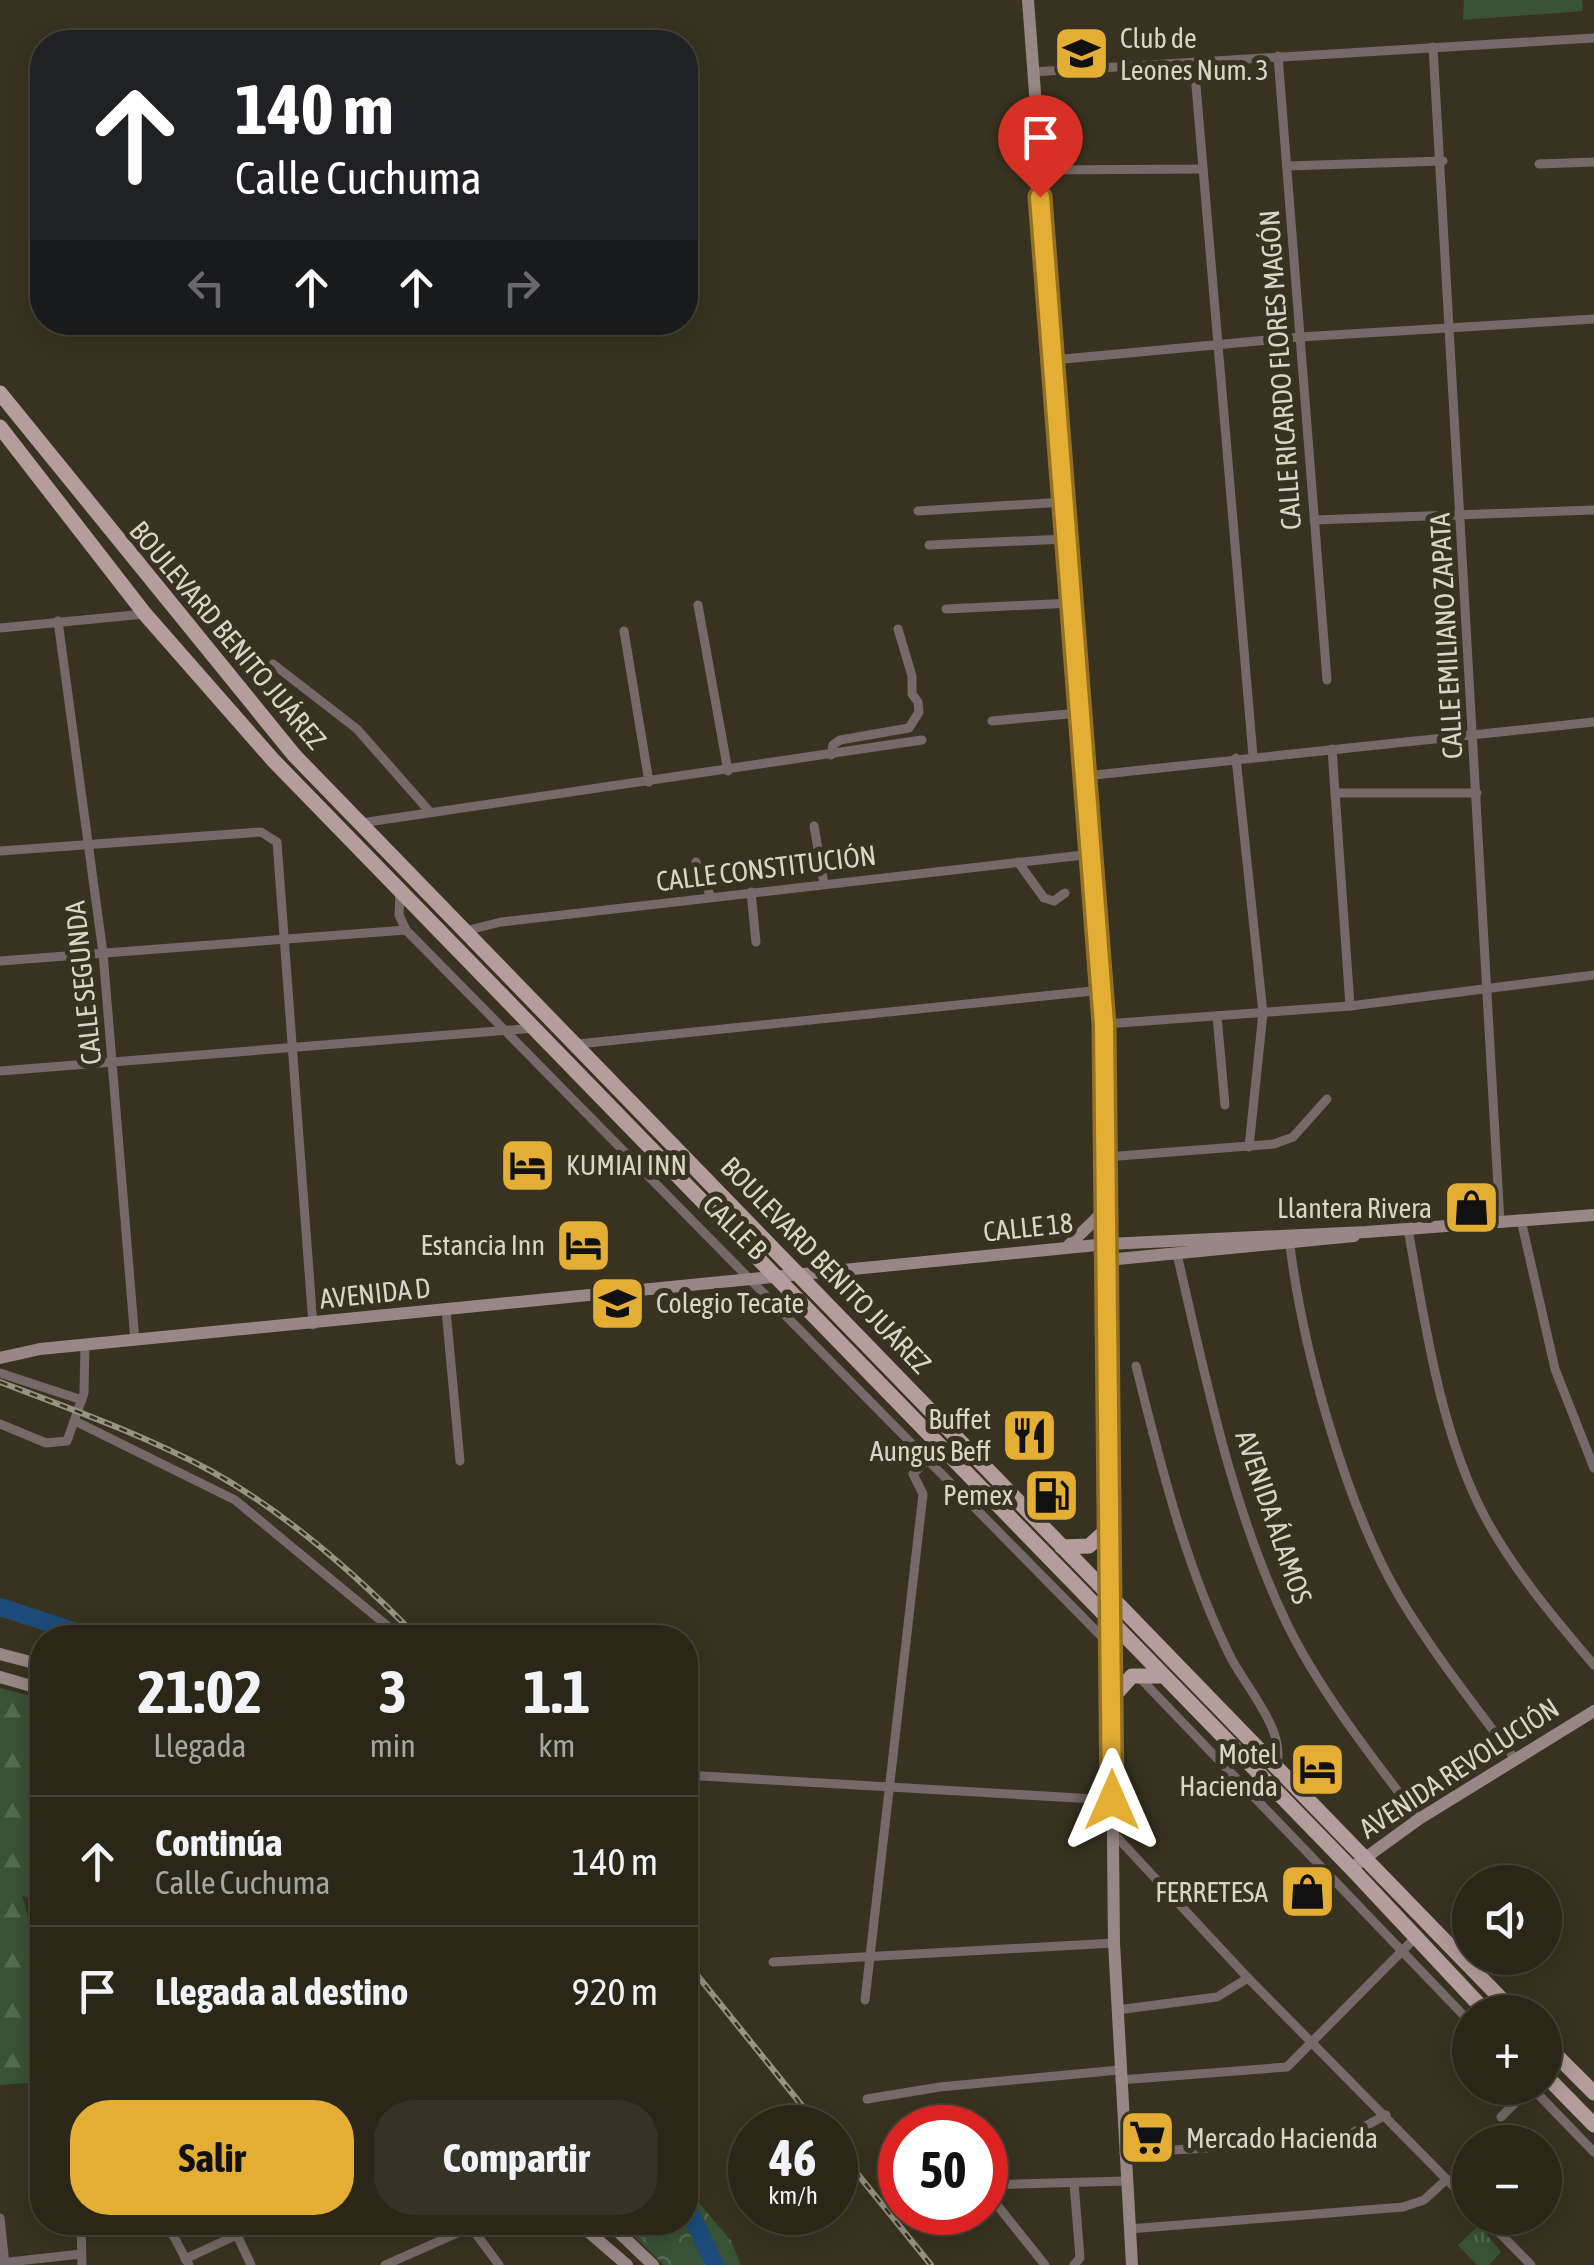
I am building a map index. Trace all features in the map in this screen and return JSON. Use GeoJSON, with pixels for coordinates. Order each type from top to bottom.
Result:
{"type":"FeatureCollection","features":[{"type":"Feature","properties":{"kind":"main road","name":"BOULEVARD BENITO JUÁREZ"},"geometry":{"type":"LineString","coordinates":[[0,393],[255,713],[1275,1768],[1416,1938],[1470,1995]]}},
{"type":"Feature","properties":{"kind":"main road","name":"BOULEVARD BENITO JUÁREZ"},"geometry":{"type":"LineString","coordinates":[[0,428],[145,614],[246,730],[1160,1676],[1496,1995]]}},
{"type":"Feature","properties":{"kind":"main road"},"geometry":{"type":"LineString","coordinates":[[246,730],[254,729],[294,768],[319,780]]}},
{"type":"Feature","properties":{"kind":"main road"},"geometry":{"type":"LineString","coordinates":[[1062,1547],[1090,1546],[1108,1529]]}},
{"type":"Feature","properties":{"kind":"main road"},"geometry":{"type":"LineString","coordinates":[[1111,1625],[1124,1625],[1154,1654],[1173,1662]]}},
{"type":"Feature","properties":{"kind":"main road"},"geometry":{"type":"LineString","coordinates":[[1112,1698],[1120,1684],[1137,1675],[1160,1676]]}},
{"type":"Feature","properties":{"kind":"main road"},"geometry":{"type":"LineString","coordinates":[[1562,2061],[1594,2094]]}},
{"type":"Feature","properties":{"kind":"main road"},"geometry":{"type":"LineString","coordinates":[[1562,2092],[1594,2124]]}},
{"type":"Feature","properties":{"kind":"street"},"geometry":{"type":"LineString","coordinates":[[1028,0],[1104,1024],[1107,1593],[1111,1625],[1114,1943],[1132,2265]]}},
{"type":"Feature","properties":{"kind":"street"},"geometry":{"type":"LineString","coordinates":[[1033,72],[1594,38]]}},
{"type":"Feature","properties":{"kind":"street","name":"CALLE EMILIANO ZAPATA"},"geometry":{"type":"LineString","coordinates":[[1433,47],[1500,1222]]}},
{"type":"Feature","properties":{"kind":"street","name":"CALLE RICARDO FLORES MAGÓN"},"geometry":{"type":"LineString","coordinates":[[1278,56],[1326,680]]}},
{"type":"Feature","properties":{"kind":"street"},"geometry":{"type":"LineString","coordinates":[[1194,62],[1252,756]]}},
{"type":"Feature","properties":{"kind":"street"},"geometry":{"type":"LineString","coordinates":[[1287,166],[1442,162]]}},
{"type":"Feature","properties":{"kind":"street"},"geometry":{"type":"LineString","coordinates":[[1539,164],[1594,162]]}},
{"type":"Feature","properties":{"kind":"street"},"geometry":{"type":"LineString","coordinates":[[1038,170],[1203,169]]}},
{"type":"Feature","properties":{"kind":"street"},"geometry":{"type":"LineString","coordinates":[[1052,360],[1300,337],[1594,319]]}},
{"type":"Feature","properties":{"kind":"street"},"geometry":{"type":"LineString","coordinates":[[918,511],[1063,502]]}},
{"type":"Feature","properties":{"kind":"street"},"geometry":{"type":"LineString","coordinates":[[1314,520],[1594,510]]}},
{"type":"Feature","properties":{"kind":"street"},"geometry":{"type":"LineString","coordinates":[[929,545],[1066,539]]}},
{"type":"Feature","properties":{"kind":"street"},"geometry":{"type":"LineString","coordinates":[[946,609],[1071,603]]}},
{"type":"Feature","properties":{"kind":"street"},"geometry":{"type":"LineString","coordinates":[[698,605],[728,771]]}},
{"type":"Feature","properties":{"kind":"street"},"geometry":{"type":"LineString","coordinates":[[0,628],[145,614]]}},
{"type":"Feature","properties":{"kind":"street","name":"CALLE SEGUNDA"},"geometry":{"type":"LineString","coordinates":[[58,622],[90,844],[114,1062],[135,1341]]}},
{"type":"Feature","properties":{"kind":"street"},"geometry":{"type":"LineString","coordinates":[[831,754],[833,744],[840,740],[909,728],[915,723],[918,702],[912,694],[912,676],[898,628]]}},
{"type":"Feature","properties":{"kind":"street"},"geometry":{"type":"LineString","coordinates":[[624,632],[648,782]]}},
{"type":"Feature","properties":{"kind":"street"},"geometry":{"type":"LineString","coordinates":[[273,664],[357,728],[430,812]]}},
{"type":"Feature","properties":{"kind":"street"},"geometry":{"type":"LineString","coordinates":[[992,721],[1080,713]]}},
{"type":"Feature","properties":{"kind":"street"},"geometry":{"type":"LineString","coordinates":[[1085,776],[1594,722]]}},
{"type":"Feature","properties":{"kind":"street"},"geometry":{"type":"LineString","coordinates":[[362,822],[922,740]]}},
{"type":"Feature","properties":{"kind":"street"},"geometry":{"type":"LineString","coordinates":[[1332,749],[1350,1006]]}},
{"type":"Feature","properties":{"kind":"street"},"geometry":{"type":"LineString","coordinates":[[1236,758],[1264,1013],[1249,1146]]}},
{"type":"Feature","properties":{"kind":"street"},"geometry":{"type":"LineString","coordinates":[[1335,793],[1478,792]]}},
{"type":"Feature","properties":{"kind":"street"},"geometry":{"type":"LineString","coordinates":[[814,826],[824,884]]}},
{"type":"Feature","properties":{"kind":"street"},"geometry":{"type":"LineString","coordinates":[[0,851],[261,832],[276,842],[313,1325]]}},
{"type":"Feature","properties":{"kind":"street","name":"CALLE CONSTITUCIÓN"},"geometry":{"type":"LineString","coordinates":[[448,938],[467,930],[710,897],[1092,854]]}},
{"type":"Feature","properties":{"kind":"street"},"geometry":{"type":"LineString","coordinates":[[696,862],[710,897]]}},
{"type":"Feature","properties":{"kind":"street"},"geometry":{"type":"LineString","coordinates":[[1018,862],[1044,898],[1054,901],[1065,892]]}},
{"type":"Feature","properties":{"kind":"street"},"geometry":{"type":"LineString","coordinates":[[0,961],[406,930],[399,915],[400,889]]}},
{"type":"Feature","properties":{"kind":"street"},"geometry":{"type":"LineString","coordinates":[[751,892],[756,942]]}},
{"type":"Feature","properties":{"kind":"street","name":"CALLE B"},"geometry":{"type":"LineString","coordinates":[[406,930],[755,1280],[1111,1646]]}},
{"type":"Feature","properties":{"kind":"street"},"geometry":{"type":"LineString","coordinates":[[1104,1024],[1350,1006],[1594,975]]}},
{"type":"Feature","properties":{"kind":"street"},"geometry":{"type":"LineString","coordinates":[[578,1044],[1102,990]]}},
{"type":"Feature","properties":{"kind":"street"},"geometry":{"type":"LineString","coordinates":[[1216,1016],[1225,1105]]}},
{"type":"Feature","properties":{"kind":"street"},"geometry":{"type":"LineString","coordinates":[[0,1071],[561,1026]]}},
{"type":"Feature","properties":{"kind":"street"},"geometry":{"type":"LineString","coordinates":[[1106,1157],[1249,1146],[1293,1137],[1327,1099]]}},
{"type":"Feature","properties":{"kind":"street"},"geometry":{"type":"LineString","coordinates":[[1066,1248],[1106,1210]]}},
{"type":"Feature","properties":{"kind":"street","name":"CALLE 18"},"geometry":{"type":"LineString","coordinates":[[1108,1260],[1289,1239],[1594,1215]]}},
{"type":"Feature","properties":{"kind":"street"},"geometry":{"type":"LineString","coordinates":[[1521,1220],[1555,1369],[1594,1468]]}},
{"type":"Feature","properties":{"kind":"street"},"geometry":{"type":"LineString","coordinates":[[1408,1229],[1440,1378],[1473,1492],[1518,1567],[1594,1666]]}},
{"type":"Feature","properties":{"kind":"street"},"geometry":{"type":"LineString","coordinates":[[1289,1239],[1318,1371],[1356,1510],[1422,1631],[1515,1759]]}},
{"type":"Feature","properties":{"kind":"street","name":"CALLE 18"},"geometry":{"type":"LineString","coordinates":[[755,1280],[1107,1244],[1289,1239]]}},
{"type":"Feature","properties":{"kind":"street","name":"AVENIDA ÁLAMOS"},"geometry":{"type":"LineString","coordinates":[[1177,1254],[1221,1437],[1263,1568],[1289,1627],[1322,1682],[1419,1819]]}},
{"type":"Feature","properties":{"kind":"street","name":"AVENIDA D"},"geometry":{"type":"LineString","coordinates":[[0,1358],[85,1345],[755,1280]]}},
{"type":"Feature","properties":{"kind":"street"},"geometry":{"type":"LineString","coordinates":[[446,1310],[460,1461]]}},
{"type":"Feature","properties":{"kind":"street"},"geometry":{"type":"LineString","coordinates":[[0,1424],[46,1443],[62,1444],[82,1400],[88,1370],[85,1345]]}},
{"type":"Feature","properties":{"kind":"street"},"geometry":{"type":"LineString","coordinates":[[1136,1366],[1174,1518],[1230,1655],[1276,1739],[1280,1758],[1275,1768]]}},
{"type":"Feature","properties":{"kind":"street"},"geometry":{"type":"LineString","coordinates":[[0,1373],[82,1400]]}},
{"type":"Feature","properties":{"kind":"street"},"geometry":{"type":"LineString","coordinates":[[75,1421],[235,1500],[339,1581],[388,1625]]}},
{"type":"Feature","properties":{"kind":"street"},"geometry":{"type":"LineString","coordinates":[[865,2000],[923,1494],[913,1474],[940,1448]]}},
{"type":"Feature","properties":{"kind":"street"},"geometry":{"type":"LineString","coordinates":[[0,1654],[30,1663]]}},
{"type":"Feature","properties":{"kind":"street"},"geometry":{"type":"LineString","coordinates":[[1137,1675],[1452,2003]]}},
{"type":"Feature","properties":{"kind":"street"},"geometry":{"type":"LineString","coordinates":[[0,1677],[30,1686]]}},
{"type":"Feature","properties":{"kind":"street","name":"AVENIDA REVOLUCIÓN"},"geometry":{"type":"LineString","coordinates":[[1357,1864],[1419,1819],[1594,1711]]}},
{"type":"Feature","properties":{"kind":"street"},"geometry":{"type":"LineString","coordinates":[[698,1776],[1112,1800]]}},
{"type":"Feature","properties":{"kind":"street"},"geometry":{"type":"LineString","coordinates":[[1113,1833],[1313,2046],[1452,2184]]}},
{"type":"Feature","properties":{"kind":"street"},"geometry":{"type":"LineString","coordinates":[[1338,1884],[1357,1864]]}},
{"type":"Feature","properties":{"kind":"street"},"geometry":{"type":"LineString","coordinates":[[868,2099],[955,2085],[1277,2069],[1295,2063],[1416,1938]]}},
{"type":"Feature","properties":{"kind":"street"},"geometry":{"type":"LineString","coordinates":[[773,1962],[1114,1943]]}},
{"type":"Feature","properties":{"kind":"street"},"geometry":{"type":"LineString","coordinates":[[1117,2010],[1217,1997],[1248,1978]]}},
{"type":"Feature","properties":{"kind":"street"},"geometry":{"type":"LineString","coordinates":[[1501,2117],[1513,2105]]}},
{"type":"Feature","properties":{"kind":"street"},"geometry":{"type":"LineString","coordinates":[[1548,2105],[1594,2152]]}},
{"type":"Feature","properties":{"kind":"street"},"geometry":{"type":"LineString","coordinates":[[1124,2153],[1339,2140],[1386,2115]]}},
{"type":"Feature","properties":{"kind":"street"},"geometry":{"type":"LineString","coordinates":[[1129,2229],[1402,2207],[1424,2200],[1447,2179]]}},
{"type":"Feature","properties":{"kind":"street"},"geometry":{"type":"LineString","coordinates":[[1074,2182],[1080,2258],[1074,2265]]}},
{"type":"Feature","properties":{"kind":"street"},"geometry":{"type":"LineString","coordinates":[[1008,2186],[1126,2182]]}},
{"type":"Feature","properties":{"kind":"street"},"geometry":{"type":"LineString","coordinates":[[0,2218],[3,2264],[82,2260],[81,2235]]}},
{"type":"Feature","properties":{"kind":"street"},"geometry":{"type":"LineString","coordinates":[[1008,2218],[1045,2265]]}},
{"type":"Feature","properties":{"kind":"street"},"geometry":{"type":"LineString","coordinates":[[172,2235],[186,2262],[237,2236],[251,2265]]}},
{"type":"Feature","properties":{"kind":"street"},"geometry":{"type":"LineString","coordinates":[[385,2265],[446,2235]]}},
{"type":"Feature","properties":{"kind":"street"},"geometry":{"type":"LineString","coordinates":[[477,2235],[499,2265]]}},
{"type":"Feature","properties":{"kind":"street"},"geometry":{"type":"LineString","coordinates":[[592,2235],[627,2265]]}},
{"type":"Feature","properties":{"kind":"street"},"geometry":{"type":"LineString","coordinates":[[622,2235],[653,2265]]}},
{"type":"Feature","properties":{"kind":"street"},"geometry":{"type":"LineString","coordinates":[[1501,2235],[1531,2265]]}},
{"type":"Feature","properties":{"kind":"street"},"geometry":{"type":"LineString","coordinates":[[1511,2265],[1521,2255]]}},
{"type":"Feature","properties":{"kind":"green space"},"geometry":{"type":"Polygon","coordinates":[[[1464,0],[1582,0],[1583,11],[1463,20],[1464,0]]]}},
{"type":"Feature","properties":{"kind":"green space"},"geometry":{"type":"Polygon","coordinates":[[[0,1688],[30,1696],[30,1899],[22,1895],[30,1924],[30,2083],[0,2085],[0,1688]]]}},
{"type":"Feature","properties":{"kind":"green space"},"geometry":{"type":"Polygon","coordinates":[[[698,2202],[731,2241],[741,2265],[664,2265],[633,2235],[698,2235],[698,2202]]]}},
{"type":"Feature","properties":{"kind":"green space"},"geometry":{"type":"Polygon","coordinates":[[[1468,2235],[1487,2235],[1501,2252],[1489,2265],[1477,2265],[1458,2245],[1468,2235]]]}},
{"type":"Feature","properties":{"kind":"waterway"},"geometry":{"type":"LineString","coordinates":[[0,1607],[55,1625]]}},
{"type":"Feature","properties":{"kind":"waterway"},"geometry":{"type":"LineString","coordinates":[[698,2230],[715,2265]]}},
{"type":"Feature","properties":{"kind":"railway"},"geometry":{"type":"LineString","coordinates":[[0,1382],[160,1446],[240,1488],[321,1547],[405,1625]]}},
{"type":"Feature","properties":{"kind":"railway"},"geometry":{"type":"LineString","coordinates":[[698,1976],[802,2105]]}},
{"type":"Feature","properties":{"kind":"railway"},"geometry":{"type":"LineString","coordinates":[[858,2175],[931,2265]]}},
{"type":"Feature","properties":{"kind":"place","name":"Club de Leones Num. 3"},"geometry":{"type":"Point","coordinates":[1081,54]}},
{"type":"Feature","properties":{"kind":"place","name":"KUMIAI INN"},"geometry":{"type":"Point","coordinates":[527,1165]}},
{"type":"Feature","properties":{"kind":"place","name":"Llantera Rivera"},"geometry":{"type":"Point","coordinates":[1471,1208]}},
{"type":"Feature","properties":{"kind":"place","name":"Estancia Inn"},"geometry":{"type":"Point","coordinates":[584,1245]}},
{"type":"Feature","properties":{"kind":"place","name":"Colegio Tecate"},"geometry":{"type":"Point","coordinates":[617,1303]}},
{"type":"Feature","properties":{"kind":"place","name":"Buffet Aungus Beff"},"geometry":{"type":"Point","coordinates":[1030,1435]}},
{"type":"Feature","properties":{"kind":"place","name":"Pemex"},"geometry":{"type":"Point","coordinates":[1052,1495]}},
{"type":"Feature","properties":{"kind":"place","name":"Motel Hacienda"},"geometry":{"type":"Point","coordinates":[1317,1770]}},
{"type":"Feature","properties":{"kind":"place","name":"FERRETESA"},"geometry":{"type":"Point","coordinates":[1307,1892]}},
{"type":"Feature","properties":{"kind":"place","name":"Mercado Hacienda"},"geometry":{"type":"Point","coordinates":[1147,2138]}},
{"type":"Feature","properties":{"kind":"route"},"geometry":{"type":"LineString","coordinates":[[1040,197],[1104,1024],[1112,1800]]}}]}
